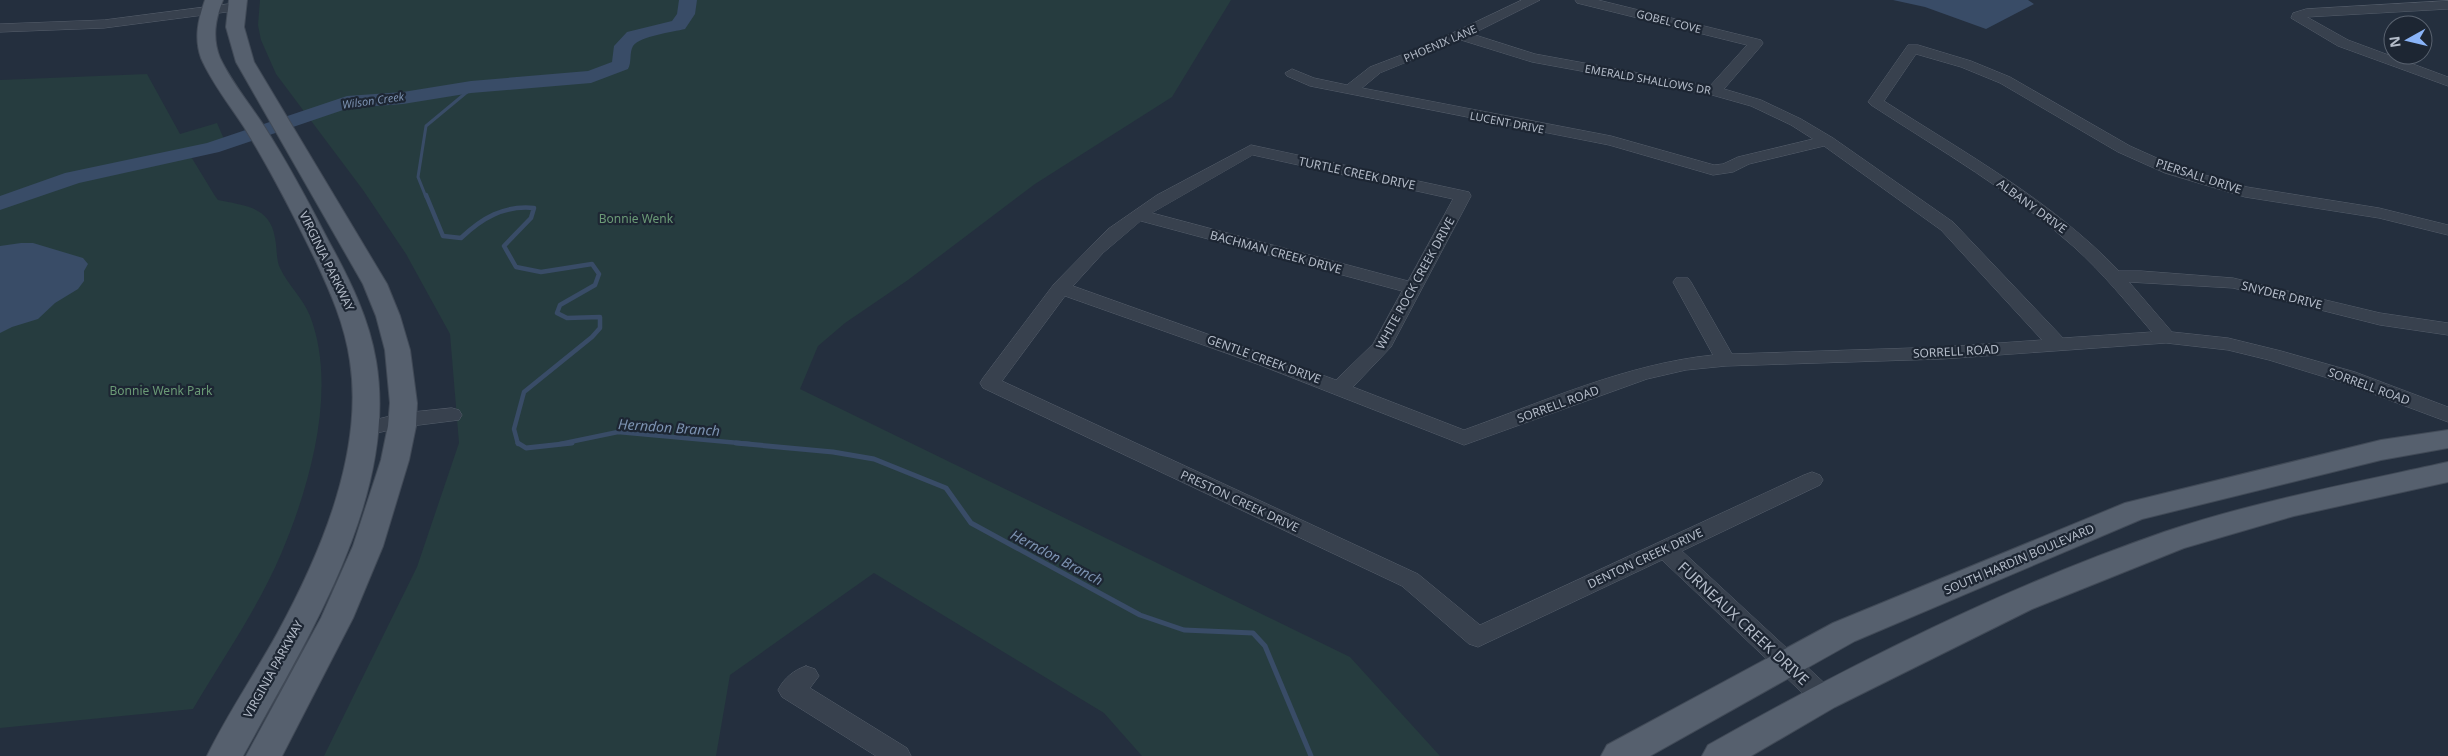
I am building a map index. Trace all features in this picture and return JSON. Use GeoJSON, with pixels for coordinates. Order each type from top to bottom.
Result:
{"type":"FeatureCollection","features":[{"type":"Feature","properties":{"kind":"main road"},"geometry":{"type":"LineString","coordinates":[[237,4],[235,27],[239,47],[258,87],[306,164],[386,306],[399,358],[403,420],[386,496],[358,572],[264,756]]}},
{"type":"Feature","properties":{"kind":"main road","name":"VIRGINIA PARKWAY"},"geometry":{"type":"LineString","coordinates":[[212,6],[206,26],[207,47],[217,70],[281,172],[338,282],[356,325],[366,382],[367,406],[361,457],[351,498],[332,555],[288,646],[225,756]]}},
{"type":"Feature","properties":{"kind":"main road","name":"SOUTH HARDIN BOULEVARD"},"geometry":{"type":"LineString","coordinates":[[1619,756],[1844,632],[2135,510],[2381,450],[2448,439]]}},
{"type":"Feature","properties":{"kind":"main road"},"geometry":{"type":"LineString","coordinates":[[1720,756],[1823,697],[2021,600],[2175,540],[2294,506],[2448,472]]}},
{"type":"Feature","properties":{"kind":"main road"},"geometry":{"type":"LineString","coordinates":[[248,714],[288,711]]}},
{"type":"Feature","properties":{"kind":"street","name":"PHOENIX LANE"},"geometry":{"type":"LineString","coordinates":[[1350,90],[1375,70],[1461,35],[1533,0]]}},
{"type":"Feature","properties":{"kind":"street","name":"GOBEL COVE"},"geometry":{"type":"LineString","coordinates":[[1582,0],[1756,43],[1714,91]]}},
{"type":"Feature","properties":{"kind":"street"},"geometry":{"type":"LineString","coordinates":[[0,28],[104,24],[212,6],[237,4]]}},
{"type":"Feature","properties":{"kind":"street"},"geometry":{"type":"LineString","coordinates":[[2448,5],[2306,13],[2298,16],[2303,22],[2344,43],[2448,82]]}},
{"type":"Feature","properties":{"kind":"street","name":"EMERALD SHALLOWS DR"},"geometry":{"type":"LineString","coordinates":[[1461,35],[1532,58],[1714,91],[1769,108],[1827,141],[1947,226],[2059,346]]}},
{"type":"Feature","properties":{"kind":"street","name":"ALBANY DRIVE"},"geometry":{"type":"LineString","coordinates":[[1913,48],[1876,102],[1997,181],[2068,232],[2114,276],[2166,337]]}},
{"type":"Feature","properties":{"kind":"street","name":"PIERSALL DRIVE"},"geometry":{"type":"LineString","coordinates":[[1913,48],[1966,64],[2004,80],[2124,149],[2172,170],[2245,192],[2379,213],[2448,230]]}},
{"type":"Feature","properties":{"kind":"street"},"geometry":{"type":"LineString","coordinates":[[2427,74],[2448,72]]}},
{"type":"Feature","properties":{"kind":"street","name":"LUCENT DRIVE"},"geometry":{"type":"LineString","coordinates":[[1292,73],[1304,80],[1350,90],[1612,141],[1714,170],[1723,170],[1759,156],[1827,141]]}},
{"type":"Feature","properties":{"kind":"street","name":"TURTLE CREEK DRIVE"},"geometry":{"type":"LineString","coordinates":[[1140,215],[1251,150],[1463,196]]}},
{"type":"Feature","properties":{"kind":"street","name":"WHITE ROCK CREEK DRIVE"},"geometry":{"type":"LineString","coordinates":[[1341,388],[1381,347],[1463,196]]}},
{"type":"Feature","properties":{"kind":"street"},"geometry":{"type":"LineString","coordinates":[[1061,288],[1114,234],[1140,215]]}},
{"type":"Feature","properties":{"kind":"street","name":"BACHMAN CREEK DRIVE"},"geometry":{"type":"LineString","coordinates":[[1140,215],[1413,288]]}},
{"type":"Feature","properties":{"kind":"street","name":"SNYDER DRIVE"},"geometry":{"type":"LineString","coordinates":[[2114,276],[2141,276],[2233,283],[2380,319],[2448,329]]}},
{"type":"Feature","properties":{"kind":"street"},"geometry":{"type":"LineString","coordinates":[[1682,282],[1726,360]]}},
{"type":"Feature","properties":{"kind":"street","name":"PRESTON CREEK DRIVE"},"geometry":{"type":"LineString","coordinates":[[1061,288],[990,384],[1410,580],[1478,637]]}},
{"type":"Feature","properties":{"kind":"street","name":"GENTLE CREEK DRIVE"},"geometry":{"type":"LineString","coordinates":[[1061,288],[1214,340],[1341,388],[1464,438]]}},
{"type":"Feature","properties":{"kind":"street","name":"SORRELL ROAD"},"geometry":{"type":"LineString","coordinates":[[1464,438],[1642,374],[1686,364],[1726,360],[1942,353],[2166,337],[2228,344],[2274,355],[2348,378],[2448,415]]}},
{"type":"Feature","properties":{"kind":"street"},"geometry":{"type":"LineString","coordinates":[[364,429],[403,420],[452,415]]}},
{"type":"Feature","properties":{"kind":"street","name":"DENTON CREEK DRIVE"},"geometry":{"type":"LineString","coordinates":[[1478,637],[1812,480]]}},
{"type":"Feature","properties":{"kind":"street","name":"FURNEAUX CREEK DRIVE"},"geometry":{"type":"LineString","coordinates":[[1665,549],[1823,697]]}},
{"type":"Feature","properties":{"kind":"street"},"geometry":{"type":"LineString","coordinates":[[806,676],[791,690],[898,756]]}},
{"type":"Feature","properties":{"kind":"green space","name":"Bonnie Wenk"},"geometry":{"type":"Polygon","coordinates":[[[260,0],[1231,0],[1172,97],[1035,184],[908,280],[845,323],[818,346],[800,389],[1350,657],[1440,756],[1142,756],[1104,713],[874,573],[730,675],[716,756],[324,756],[417,567],[459,443],[450,334],[406,254],[363,190],[276,74],[261,40],[258,25],[260,0]]]}},
{"type":"Feature","properties":{"kind":"green space","name":"Bonnie Wenk Park"},"geometry":{"type":"Polygon","coordinates":[[[147,74],[180,134],[217,123],[227,146],[190,155],[218,200],[255,209],[268,219],[275,238],[280,268],[310,316],[318,344],[321,374],[321,405],[310,468],[292,527],[272,574],[251,613],[193,709],[0,728],[0,80],[147,74]]]}},
{"type":"Feature","properties":{"kind":"water"},"geometry":{"type":"Polygon","coordinates":[[[1893,0],[2028,0],[2034,4],[1986,29],[1925,7],[1893,0]]]}},
{"type":"Feature","properties":{"kind":"water"},"geometry":{"type":"Polygon","coordinates":[[[33,243],[83,258],[88,264],[84,271],[84,281],[78,289],[55,303],[38,319],[0,333],[0,246],[33,243]]]}},
{"type":"Feature","properties":{"kind":"waterway","name":"Wilson Creek"},"geometry":{"type":"LineString","coordinates":[[0,203],[73,178],[212,148],[347,102],[403,98],[471,87],[591,77],[621,65],[623,46],[633,36],[679,25],[686,14],[688,0]]}},
{"type":"Feature","properties":{"kind":"waterway","name":"Herndon Branch"},"geometry":{"type":"LineString","coordinates":[[426,197],[418,177],[426,126],[473,87]]}},
{"type":"Feature","properties":{"kind":"waterway","name":"Herndon Branch"},"geometry":{"type":"LineString","coordinates":[[426,195],[443,236],[461,238],[477,224],[494,214],[513,209],[534,208],[531,218],[504,246],[516,267],[541,272],[592,264],[599,274],[595,285],[560,305],[557,313],[567,318],[600,317],[600,328],[592,337],[524,392],[514,429],[518,444]]}},
{"type":"Feature","properties":{"kind":"waterway","name":"Herndon Branch"},"geometry":{"type":"LineString","coordinates":[[560,444],[618,432],[750,444]]}},
{"type":"Feature","properties":{"kind":"waterway","name":"Herndon Branch"},"geometry":{"type":"LineString","coordinates":[[518,443],[526,448],[572,443]]}},
{"type":"Feature","properties":{"kind":"waterway","name":"Herndon Branch"},"geometry":{"type":"LineString","coordinates":[[736,443],[833,452],[874,459],[946,488],[971,523],[1140,615],[1184,630],[1253,633],[1265,646],[1311,756]]}}]}
